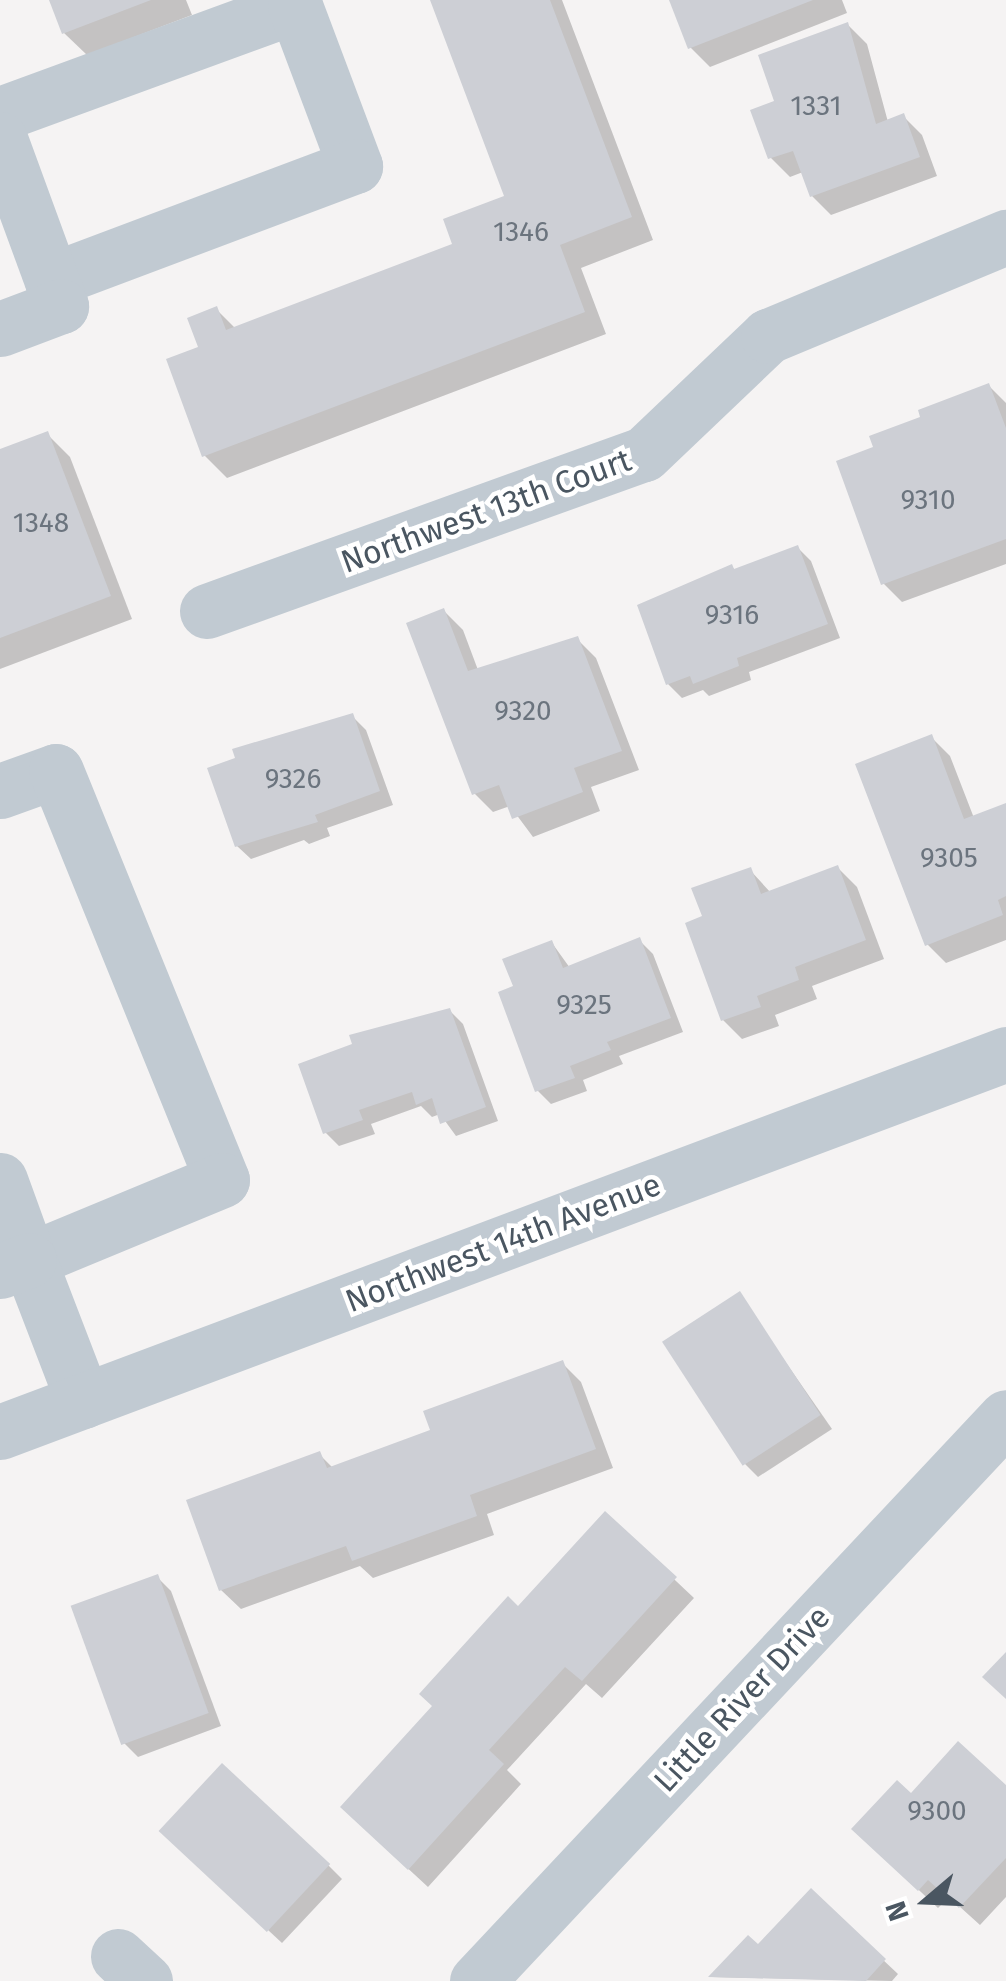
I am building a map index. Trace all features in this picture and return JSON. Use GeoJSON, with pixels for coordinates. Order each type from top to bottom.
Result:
{"type":"FeatureCollection","features":[{"type":"Feature","properties":{"kind":"street"},"geometry":{"type":"LineString","coordinates":[[0,114],[295,6],[355,166],[52,280]]}},
{"type":"Feature","properties":{"kind":"street"},"geometry":{"type":"LineString","coordinates":[[0,139],[61,306],[0,329]]}},
{"type":"Feature","properties":{"kind":"street","name":"Northwest 13th Court"},"geometry":{"type":"LineString","coordinates":[[207,611],[644,454],[768,336],[1006,238]]}},
{"type":"Feature","properties":{"kind":"street"},"geometry":{"type":"LineString","coordinates":[[0,791],[56,771],[222,1180],[14,1266]]}},
{"type":"Feature","properties":{"kind":"street","name":"Northwest 14th Avenue"},"geometry":{"type":"LineString","coordinates":[[0,1432],[1006,1054]]}},
{"type":"Feature","properties":{"kind":"street"},"geometry":{"type":"LineString","coordinates":[[0,1180],[14,1266],[84,1400]]}},
{"type":"Feature","properties":{"kind":"street","name":"Little River Drive"},"geometry":{"type":"LineString","coordinates":[[477,1981],[1006,1417]]}},
{"type":"Feature","properties":{"kind":"building"},"geometry":{"type":"Polygon","coordinates":[[[49,0],[151,0],[62,34],[49,0]]]}},
{"type":"Feature","properties":{"kind":"building"},"geometry":{"type":"Polygon","coordinates":[[[430,0],[550,0],[632,217],[560,245],[585,312],[202,457],[166,359],[198,347],[187,318],[217,306],[226,330],[452,244],[443,219],[504,196],[430,0]]]}},
{"type":"Feature","properties":{"kind":"building"},"geometry":{"type":"Polygon","coordinates":[[[669,0],[813,0],[688,49],[669,0]]]}},
{"type":"Feature","properties":{"kind":"building"},"geometry":{"type":"Polygon","coordinates":[[[848,22],[876,124],[904,113],[920,157],[810,197],[793,151],[768,159],[750,110],[774,101],[758,55],[848,22]]]}},
{"type":"Feature","properties":{"kind":"building"},"geometry":{"type":"Polygon","coordinates":[[[989,383],[1006,428],[1006,539],[881,585],[836,461],[873,447],[869,436],[920,417],[918,410],[989,383]]]}},
{"type":"Feature","properties":{"kind":"building"},"geometry":{"type":"Polygon","coordinates":[[[48,431],[111,596],[0,638],[0,449],[48,431]]]}},
{"type":"Feature","properties":{"kind":"building"},"geometry":{"type":"Polygon","coordinates":[[[798,545],[828,624],[737,658],[739,666],[693,684],[690,676],[666,685],[637,605],[732,564],[734,569],[798,545]]]}},
{"type":"Feature","properties":{"kind":"building"},"geometry":{"type":"Polygon","coordinates":[[[444,608],[468,671],[578,636],[622,751],[574,768],[583,792],[512,819],[499,785],[472,795],[406,623],[444,608]]]}},
{"type":"Feature","properties":{"kind":"building"},"geometry":{"type":"Polygon","coordinates":[[[353,713],[380,791],[315,815],[318,822],[235,847],[207,768],[235,758],[232,749],[353,713]]]}},
{"type":"Feature","properties":{"kind":"building"},"geometry":{"type":"Polygon","coordinates":[[[932,734],[964,819],[1006,803],[1006,896],[998,900],[1003,915],[925,946],[855,764],[932,734]]]}},
{"type":"Feature","properties":{"kind":"building"},"geometry":{"type":"Polygon","coordinates":[[[838,865],[866,940],[795,967],[799,980],[757,996],[761,1007],[721,1021],[685,923],[702,916],[691,888],[751,867],[761,894],[838,865]]]}},
{"type":"Feature","properties":{"kind":"building"},"geometry":{"type":"Polygon","coordinates":[[[640,937],[671,1018],[607,1042],[611,1050],[570,1066],[575,1078],[535,1092],[498,992],[513,986],[502,959],[552,940],[563,968],[640,937]]]}},
{"type":"Feature","properties":{"kind":"building"},"geometry":{"type":"Polygon","coordinates":[[[450,1008],[486,1107],[440,1124],[432,1098],[416,1105],[412,1092],[359,1110],[363,1120],[323,1134],[298,1064],[352,1044],[349,1035],[450,1008]]]}},
{"type":"Feature","properties":{"kind":"building"},"geometry":{"type":"Polygon","coordinates":[[[740,1291],[821,1415],[743,1466],[662,1342],[740,1291]]]}},
{"type":"Feature","properties":{"kind":"building"},"geometry":{"type":"Polygon","coordinates":[[[563,1360],[596,1449],[470,1495],[477,1516],[352,1561],[346,1546],[219,1591],[186,1500],[320,1451],[327,1468],[430,1430],[423,1411],[563,1360]]]}},
{"type":"Feature","properties":{"kind":"building"},"geometry":{"type":"Polygon","coordinates":[[[605,1511],[677,1577],[582,1681],[565,1667],[489,1750],[504,1764],[408,1870],[340,1807],[432,1706],[419,1694],[508,1596],[518,1606],[605,1511]]]}},
{"type":"Feature","properties":{"kind":"building"},"geometry":{"type":"Polygon","coordinates":[[[158,1574],[209,1713],[121,1745],[71,1606],[158,1574]]]}},
{"type":"Feature","properties":{"kind":"building"},"geometry":{"type":"Polygon","coordinates":[[[1006,1652],[1006,1699],[982,1677],[1006,1652]]]}},
{"type":"Feature","properties":{"kind":"building"},"geometry":{"type":"Polygon","coordinates":[[[958,1741],[1006,1785],[1006,1858],[959,1908],[928,1880],[918,1891],[851,1829],[897,1780],[911,1793],[958,1741]]]}},
{"type":"Feature","properties":{"kind":"building"},"geometry":{"type":"Polygon","coordinates":[[[222,1763],[330,1864],[267,1932],[159,1831],[222,1763]]]}},
{"type":"Feature","properties":{"kind":"building"},"geometry":{"type":"Polygon","coordinates":[[[811,1888],[886,1959],[866,1981],[708,1977],[748,1935],[758,1944],[811,1888]]]}}]}
